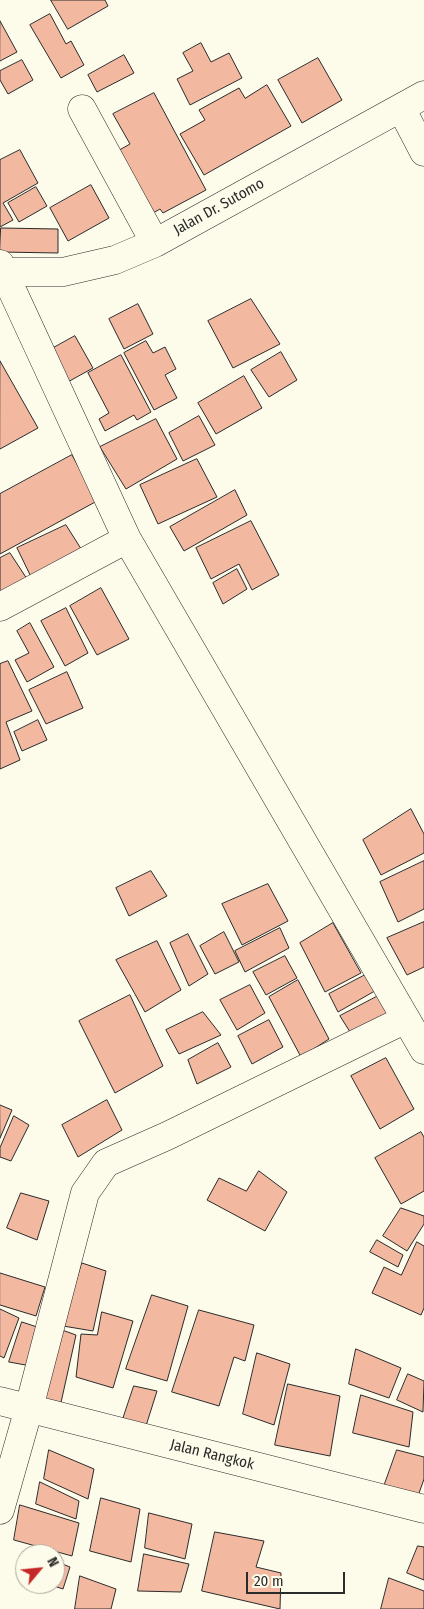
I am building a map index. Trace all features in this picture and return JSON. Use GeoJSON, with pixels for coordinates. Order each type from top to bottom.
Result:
{"type":"FeatureCollection","features":[{"type":"Feature","properties":{"kind":"street","name":"Jalan Dr. Sutomo"},"geometry":{"type":"LineString","coordinates":[[2,270],[64,272],[115,260],[155,242],[424,95]]}},
{"type":"Feature","properties":{"kind":"street"},"geometry":{"type":"LineString","coordinates":[[401,108],[424,152]]}},
{"type":"Feature","properties":{"kind":"street"},"geometry":{"type":"LineString","coordinates":[[82,109],[155,242]]}},
{"type":"Feature","properties":{"kind":"street"},"geometry":{"type":"LineString","coordinates":[[2,270],[127,539],[424,1050]]}},
{"type":"Feature","properties":{"kind":"street"},"geometry":{"type":"LineString","coordinates":[[0,607],[127,539]]}},
{"type":"Feature","properties":{"kind":"street"},"geometry":{"type":"LineString","coordinates":[[0,1510],[29,1408],[85,1193],[106,1163],[167,1136],[406,1019]]}},
{"type":"Feature","properties":{"kind":"street","name":"Jalan Rangkok"},"geometry":{"type":"LineString","coordinates":[[0,1401],[424,1509]]}},
{"type":"Feature","properties":{"kind":"building"},"geometry":{"type":"Polygon","coordinates":[[[51,0],[105,0],[108,6],[68,29],[51,0]]]}},
{"type":"Feature","properties":{"kind":"building"},"geometry":{"type":"Polygon","coordinates":[[[50,14],[66,44],[71,41],[84,65],[61,78],[30,25],[50,14]]]}},
{"type":"Feature","properties":{"kind":"building"},"geometry":{"type":"Polygon","coordinates":[[[0,21],[17,52],[0,61],[0,21]]]}},
{"type":"Feature","properties":{"kind":"building"},"geometry":{"type":"Polygon","coordinates":[[[201,43],[211,62],[229,53],[242,78],[190,105],[177,79],[193,71],[183,53],[201,43]]]}},
{"type":"Feature","properties":{"kind":"building"},"geometry":{"type":"Polygon","coordinates":[[[124,55],[134,73],[97,92],[88,75],[124,55]]]}},
{"type":"Feature","properties":{"kind":"building"},"geometry":{"type":"Polygon","coordinates":[[[318,58],[342,100],[302,123],[278,80],[318,58]]]}},
{"type":"Feature","properties":{"kind":"building"},"geometry":{"type":"Polygon","coordinates":[[[22,60],[33,80],[8,94],[0,80],[0,71],[22,60]]]}},
{"type":"Feature","properties":{"kind":"building"},"geometry":{"type":"Polygon","coordinates":[[[267,85],[291,126],[204,175],[180,134],[205,120],[199,110],[239,88],[245,98],[267,85]]]}},
{"type":"Feature","properties":{"kind":"building"},"geometry":{"type":"Polygon","coordinates":[[[154,93],[206,190],[163,213],[160,209],[148,216],[114,153],[130,144],[113,114],[154,93]]]}},
{"type":"Feature","properties":{"kind":"building"},"geometry":{"type":"Polygon","coordinates":[[[20,150],[38,183],[3,203],[13,220],[0,227],[0,160],[20,150]]]}},
{"type":"Feature","properties":{"kind":"building"},"geometry":{"type":"Polygon","coordinates":[[[91,185],[109,218],[68,241],[50,208],[91,185]]]}},
{"type":"Feature","properties":{"kind":"building"},"geometry":{"type":"Polygon","coordinates":[[[36,187],[47,206],[19,222],[8,203],[36,187]]]}},
{"type":"Feature","properties":{"kind":"building"},"geometry":{"type":"Polygon","coordinates":[[[1,228],[58,229],[58,253],[0,252],[1,228]]]}},
{"type":"Feature","properties":{"kind":"building"},"geometry":{"type":"Polygon","coordinates":[[[251,299],[280,344],[233,368],[208,321],[251,299]]]}},
{"type":"Feature","properties":{"kind":"building"},"geometry":{"type":"Polygon","coordinates":[[[138,304],[153,334],[124,349],[109,319],[138,304]]]}},
{"type":"Feature","properties":{"kind":"building"},"geometry":{"type":"Polygon","coordinates":[[[75,336],[93,368],[66,383],[48,351],[75,336]]]}},
{"type":"Feature","properties":{"kind":"building"},"geometry":{"type":"Polygon","coordinates":[[[146,341],[153,353],[165,347],[176,369],[165,375],[177,398],[154,410],[124,353],[146,341]]]}},
{"type":"Feature","properties":{"kind":"building"},"geometry":{"type":"Polygon","coordinates":[[[281,352],[297,380],[269,397],[251,370],[281,352]]]}},
{"type":"Feature","properties":{"kind":"building"},"geometry":{"type":"Polygon","coordinates":[[[121,355],[151,412],[137,420],[134,415],[105,431],[99,419],[109,413],[88,373],[121,355]]]}},
{"type":"Feature","properties":{"kind":"building"},"geometry":{"type":"Polygon","coordinates":[[[0,361],[38,428],[0,449],[0,361]]]}},
{"type":"Feature","properties":{"kind":"building"},"geometry":{"type":"Polygon","coordinates":[[[244,376],[262,408],[216,434],[198,403],[244,376]]]}},
{"type":"Feature","properties":{"kind":"building"},"geometry":{"type":"Polygon","coordinates":[[[199,416],[215,445],[183,461],[169,433],[199,416]]]}},
{"type":"Feature","properties":{"kind":"building"},"geometry":{"type":"Polygon","coordinates":[[[156,419],[177,459],[126,489],[100,447],[156,419]]]}},
{"type":"Feature","properties":{"kind":"building"},"geometry":{"type":"Polygon","coordinates":[[[72,455],[97,501],[0,554],[0,494],[72,455]]]}},
{"type":"Feature","properties":{"kind":"building"},"geometry":{"type":"Polygon","coordinates":[[[197,459],[217,497],[158,524],[140,485],[197,459]]]}},
{"type":"Feature","properties":{"kind":"building"},"geometry":{"type":"Polygon","coordinates":[[[235,490],[247,515],[184,551],[170,527],[235,490]]]}},
{"type":"Feature","properties":{"kind":"building"},"geometry":{"type":"Polygon","coordinates":[[[251,521],[279,575],[252,590],[239,564],[211,579],[196,548],[251,521]]]}},
{"type":"Feature","properties":{"kind":"building"},"geometry":{"type":"Polygon","coordinates":[[[66,525],[85,555],[34,583],[17,548],[66,525]]]}},
{"type":"Feature","properties":{"kind":"building"},"geometry":{"type":"Polygon","coordinates":[[[10,553],[31,585],[0,602],[0,558],[10,553]]]}},
{"type":"Feature","properties":{"kind":"building"},"geometry":{"type":"Polygon","coordinates":[[[237,569],[247,589],[223,604],[213,583],[237,569]]]}},
{"type":"Feature","properties":{"kind":"building"},"geometry":{"type":"Polygon","coordinates":[[[101,588],[129,639],[97,655],[70,606],[101,588]]]}},
{"type":"Feature","properties":{"kind":"building"},"geometry":{"type":"Polygon","coordinates":[[[66,608],[88,653],[65,666],[41,621],[66,608]]]}},
{"type":"Feature","properties":{"kind":"building"},"geometry":{"type":"Polygon","coordinates":[[[30,623],[54,667],[27,682],[15,660],[29,653],[17,631],[30,623]]]}},
{"type":"Feature","properties":{"kind":"building"},"geometry":{"type":"Polygon","coordinates":[[[8,661],[32,711],[6,722],[20,760],[0,769],[0,664],[8,661]]]}},
{"type":"Feature","properties":{"kind":"building"},"geometry":{"type":"Polygon","coordinates":[[[67,672],[83,708],[46,724],[29,690],[67,672]]]}},
{"type":"Feature","properties":{"kind":"building"},"geometry":{"type":"Polygon","coordinates":[[[38,720],[47,740],[22,751],[14,732],[38,720]]]}},
{"type":"Feature","properties":{"kind":"building"},"geometry":{"type":"Polygon","coordinates":[[[411,809],[424,834],[424,853],[381,875],[363,840],[411,809]]]}},
{"type":"Feature","properties":{"kind":"building"},"geometry":{"type":"Polygon","coordinates":[[[424,861],[424,909],[398,922],[380,882],[424,861]]]}},
{"type":"Feature","properties":{"kind":"building"},"geometry":{"type":"Polygon","coordinates":[[[151,871],[167,896],[129,916],[116,888],[151,871]]]}},
{"type":"Feature","properties":{"kind":"building"},"geometry":{"type":"Polygon","coordinates":[[[268,884],[288,921],[242,945],[222,904],[268,884]]]}},
{"type":"Feature","properties":{"kind":"building"},"geometry":{"type":"Polygon","coordinates":[[[424,922],[424,967],[407,975],[387,938],[424,922]]]}},
{"type":"Feature","properties":{"kind":"building"},"geometry":{"type":"Polygon","coordinates":[[[333,923],[361,973],[325,992],[300,943],[333,923]]]}},
{"type":"Feature","properties":{"kind":"building"},"geometry":{"type":"Polygon","coordinates":[[[280,928],[289,948],[245,972],[235,951],[280,928]]]}},
{"type":"Feature","properties":{"kind":"building"},"geometry":{"type":"Polygon","coordinates":[[[224,932],[239,962],[215,974],[200,946],[224,932]]]}},
{"type":"Feature","properties":{"kind":"building"},"geometry":{"type":"Polygon","coordinates":[[[188,934],[208,974],[189,986],[170,943],[188,934]]]}},
{"type":"Feature","properties":{"kind":"building"},"geometry":{"type":"Polygon","coordinates":[[[157,941],[181,990],[145,1012],[116,960],[157,941]]]}},
{"type":"Feature","properties":{"kind":"building"},"geometry":{"type":"Polygon","coordinates":[[[285,956],[297,978],[266,995],[253,972],[285,956]]]}},
{"type":"Feature","properties":{"kind":"building"},"geometry":{"type":"Polygon","coordinates":[[[371,972],[380,988],[338,1012],[329,994],[371,972]]]}},
{"type":"Feature","properties":{"kind":"building"},"geometry":{"type":"Polygon","coordinates":[[[298,980],[329,1039],[301,1057],[269,997],[298,980]]]}},
{"type":"Feature","properties":{"kind":"building"},"geometry":{"type":"Polygon","coordinates":[[[250,985],[265,1013],[237,1030],[220,1000],[250,985]]]}},
{"type":"Feature","properties":{"kind":"building"},"geometry":{"type":"Polygon","coordinates":[[[382,994],[393,1015],[352,1035],[340,1016],[382,994]]]}},
{"type":"Feature","properties":{"kind":"building"},"geometry":{"type":"Polygon","coordinates":[[[130,995],[163,1066],[115,1093],[79,1021],[130,995]]]}},
{"type":"Feature","properties":{"kind":"building"},"geometry":{"type":"Polygon","coordinates":[[[203,1012],[221,1035],[179,1054],[166,1030],[203,1012]]]}},
{"type":"Feature","properties":{"kind":"building"},"geometry":{"type":"Polygon","coordinates":[[[269,1020],[283,1047],[252,1064],[238,1036],[269,1020]]]}},
{"type":"Feature","properties":{"kind":"building"},"geometry":{"type":"Polygon","coordinates":[[[218,1043],[231,1067],[197,1084],[188,1060],[218,1043]]]}},
{"type":"Feature","properties":{"kind":"building"},"geometry":{"type":"Polygon","coordinates":[[[386,1058],[414,1109],[380,1129],[351,1076],[386,1058]]]}},
{"type":"Feature","properties":{"kind":"building"},"geometry":{"type":"Polygon","coordinates":[[[107,1100],[122,1130],[78,1157],[62,1125],[107,1100]]]}},
{"type":"Feature","properties":{"kind":"building"},"geometry":{"type":"Polygon","coordinates":[[[0,1105],[12,1110],[0,1138],[0,1105]]]}},
{"type":"Feature","properties":{"kind":"building"},"geometry":{"type":"Polygon","coordinates":[[[14,1116],[29,1125],[11,1161],[0,1157],[0,1148],[14,1116]]]}},
{"type":"Feature","properties":{"kind":"building"},"geometry":{"type":"Polygon","coordinates":[[[421,1132],[424,1137],[424,1191],[401,1204],[375,1158],[421,1132]]]}},
{"type":"Feature","properties":{"kind":"building"},"geometry":{"type":"Polygon","coordinates":[[[259,1171],[287,1192],[265,1231],[207,1200],[219,1178],[246,1191],[259,1171]]]}},
{"type":"Feature","properties":{"kind":"building"},"geometry":{"type":"Polygon","coordinates":[[[21,1193],[49,1201],[37,1240],[7,1228],[21,1193]]]}},
{"type":"Feature","properties":{"kind":"building"},"geometry":{"type":"Polygon","coordinates":[[[401,1208],[424,1216],[424,1224],[407,1251],[383,1236],[401,1208]]]}},
{"type":"Feature","properties":{"kind":"building"},"geometry":{"type":"Polygon","coordinates":[[[377,1240],[403,1255],[398,1267],[370,1252],[377,1240]]]}},
{"type":"Feature","properties":{"kind":"building"},"geometry":{"type":"Polygon","coordinates":[[[417,1242],[424,1246],[424,1308],[421,1315],[372,1293],[384,1267],[401,1275],[417,1242]]]}},
{"type":"Feature","properties":{"kind":"building"},"geometry":{"type":"Polygon","coordinates":[[[82,1263],[106,1271],[93,1331],[63,1326],[82,1263]]]}},
{"type":"Feature","properties":{"kind":"building"},"geometry":{"type":"Polygon","coordinates":[[[0,1273],[45,1287],[36,1316],[0,1305],[0,1273]]]}},
{"type":"Feature","properties":{"kind":"building"},"geometry":{"type":"Polygon","coordinates":[[[152,1295],[188,1306],[167,1381],[126,1369],[152,1295]]]}},
{"type":"Feature","properties":{"kind":"building"},"geometry":{"type":"Polygon","coordinates":[[[0,1309],[19,1318],[4,1358],[0,1356],[0,1309]]]}},
{"type":"Feature","properties":{"kind":"building"},"geometry":{"type":"Polygon","coordinates":[[[199,1310],[254,1325],[245,1361],[234,1357],[219,1406],[172,1392],[199,1310]]]}},
{"type":"Feature","properties":{"kind":"building"},"geometry":{"type":"Polygon","coordinates":[[[102,1312],[133,1321],[113,1388],[76,1377],[81,1334],[97,1335],[102,1312]]]}},
{"type":"Feature","properties":{"kind":"building"},"geometry":{"type":"Polygon","coordinates":[[[22,1322],[43,1329],[31,1366],[9,1362],[22,1322]]]}},
{"type":"Feature","properties":{"kind":"building"},"geometry":{"type":"Polygon","coordinates":[[[62,1330],[76,1335],[60,1407],[42,1403],[62,1330]]]}},
{"type":"Feature","properties":{"kind":"building"},"geometry":{"type":"Polygon","coordinates":[[[356,1349],[401,1368],[389,1398],[349,1384],[356,1349]]]}},
{"type":"Feature","properties":{"kind":"building"},"geometry":{"type":"Polygon","coordinates":[[[257,1353],[290,1364],[274,1425],[243,1414],[257,1353]]]}},
{"type":"Feature","properties":{"kind":"building"},"geometry":{"type":"Polygon","coordinates":[[[408,1374],[424,1381],[423,1412],[397,1400],[408,1374]]]}},
{"type":"Feature","properties":{"kind":"building"},"geometry":{"type":"Polygon","coordinates":[[[288,1384],[340,1396],[330,1456],[275,1445],[288,1384]]]}},
{"type":"Feature","properties":{"kind":"building"},"geometry":{"type":"Polygon","coordinates":[[[134,1386],[157,1391],[145,1429],[121,1425],[134,1386]]]}},
{"type":"Feature","properties":{"kind":"building"},"geometry":{"type":"Polygon","coordinates":[[[361,1395],[413,1412],[409,1447],[353,1433],[361,1395]]]}},
{"type":"Feature","properties":{"kind":"building"},"geometry":{"type":"Polygon","coordinates":[[[49,1450],[94,1469],[88,1499],[44,1479],[49,1450]]]}},
{"type":"Feature","properties":{"kind":"building"},"geometry":{"type":"Polygon","coordinates":[[[397,1450],[424,1457],[424,1479],[418,1496],[382,1492],[397,1450]]]}},
{"type":"Feature","properties":{"kind":"building"},"geometry":{"type":"Polygon","coordinates":[[[40,1482],[79,1501],[76,1519],[36,1504],[40,1482]]]}},
{"type":"Feature","properties":{"kind":"building"},"geometry":{"type":"Polygon","coordinates":[[[101,1498],[140,1509],[131,1562],[90,1551],[101,1498]]]}},
{"type":"Feature","properties":{"kind":"building"},"geometry":{"type":"Polygon","coordinates":[[[20,1505],[79,1523],[72,1556],[65,1554],[65,1544],[28,1544],[14,1540],[20,1505]]]}},
{"type":"Feature","properties":{"kind":"building"},"geometry":{"type":"Polygon","coordinates":[[[149,1513],[192,1524],[185,1559],[145,1548],[149,1513]]]}},
{"type":"Feature","properties":{"kind":"building"},"geometry":{"type":"Polygon","coordinates":[[[215,1532],[264,1541],[256,1567],[281,1573],[280,1609],[202,1591],[215,1532]]]}},
{"type":"Feature","properties":{"kind":"building"},"geometry":{"type":"Polygon","coordinates":[[[418,1546],[424,1547],[424,1580],[407,1573],[418,1546]]]}},
{"type":"Feature","properties":{"kind":"building"},"geometry":{"type":"Polygon","coordinates":[[[144,1554],[189,1564],[181,1592],[138,1591],[144,1554]]]}},
{"type":"Feature","properties":{"kind":"building"},"geometry":{"type":"Polygon","coordinates":[[[65,1565],[70,1567],[65,1583],[65,1565]]]}},
{"type":"Feature","properties":{"kind":"building"},"geometry":{"type":"Polygon","coordinates":[[[80,1576],[116,1589],[111,1609],[75,1609],[80,1576]]]}},
{"type":"Feature","properties":{"kind":"building"},"geometry":{"type":"Polygon","coordinates":[[[389,1578],[424,1591],[424,1609],[381,1609],[389,1578]]]}}]}
